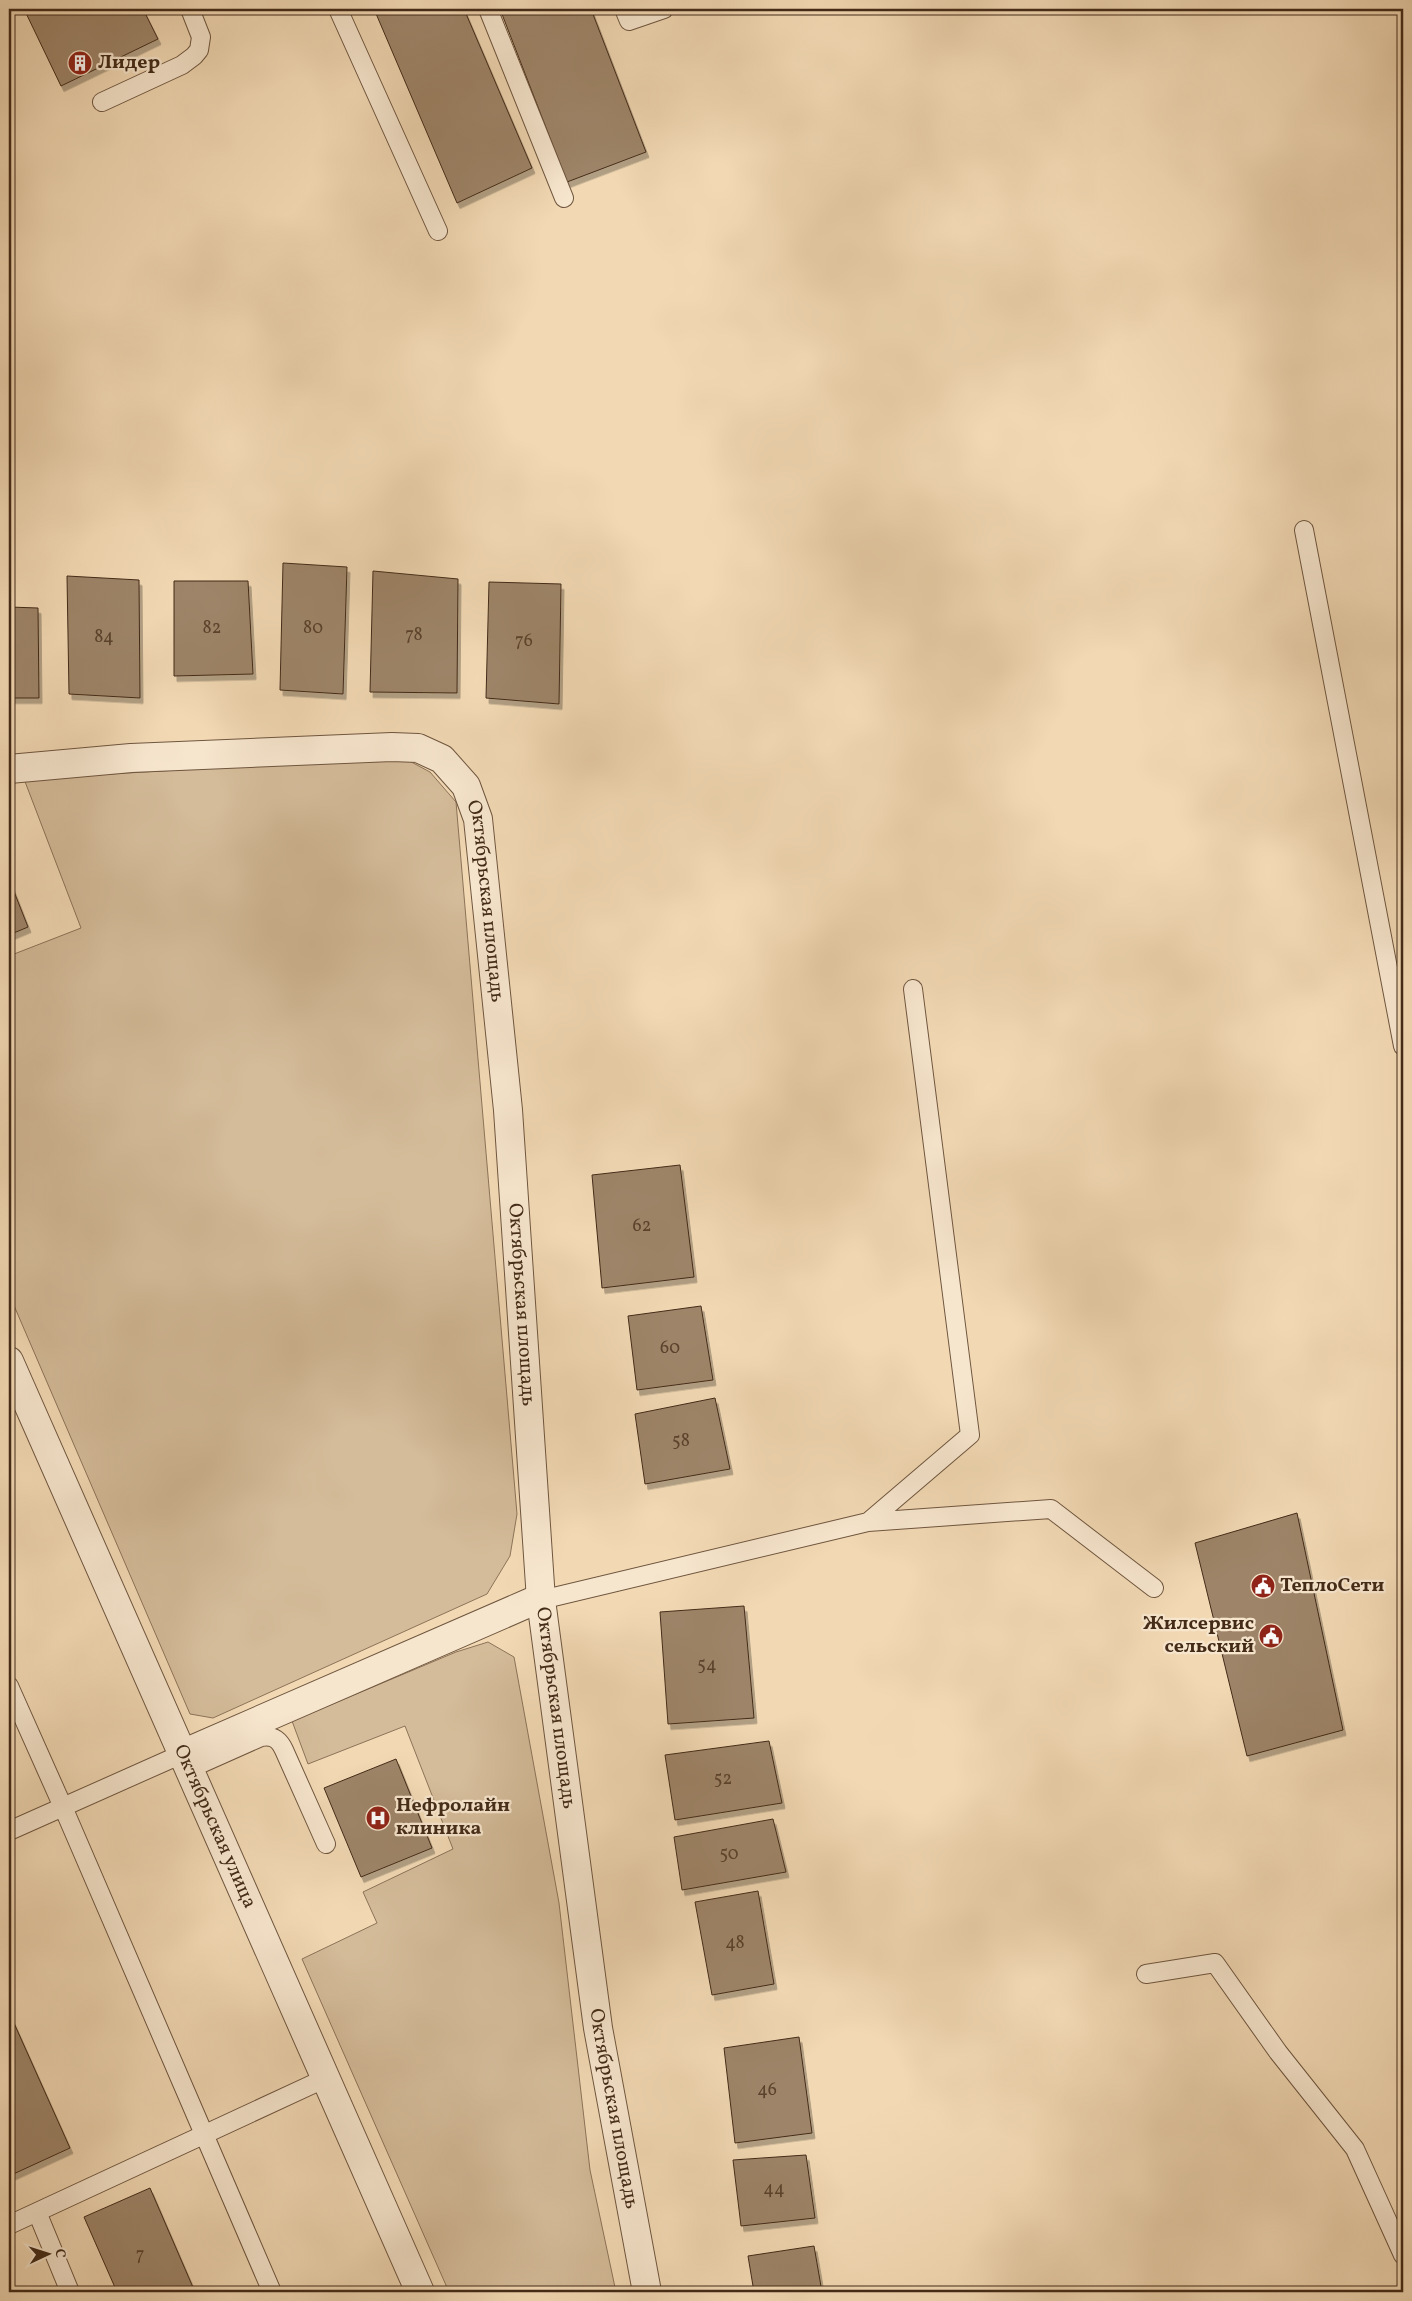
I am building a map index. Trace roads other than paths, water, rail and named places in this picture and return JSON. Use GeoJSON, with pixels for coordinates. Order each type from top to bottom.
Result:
{"type":"FeatureCollection","features":[{"type":"Feature","properties":{"kind":"street","name":"Октябрьская площадь"},"geometry":{"type":"LineString","coordinates":[[9,769],[131,758],[392,747],[418,748],[442,759],[466,786],[478,818],[508,1110],[541,1600],[598,2028],[647,2292]]}},
{"type":"Feature","properties":{"kind":"street","name":"Октябрьская улица"},"geometry":{"type":"LineString","coordinates":[[9,1361],[420,2292]]}},
{"type":"Feature","properties":{"kind":"street"},"geometry":{"type":"LineString","coordinates":[[185,1761],[532,1602],[541,1600]]}},
{"type":"Feature","properties":{"kind":"lane"},"geometry":{"type":"LineString","coordinates":[[102,102],[182,65],[194,56],[199,50],[202,37],[190,9]]}},
{"type":"Feature","properties":{"kind":"lane"},"geometry":{"type":"LineString","coordinates":[[338,9],[438,231]]}},
{"type":"Feature","properties":{"kind":"lane"},"geometry":{"type":"LineString","coordinates":[[488,9],[564,198]]}},
{"type":"Feature","properties":{"kind":"lane"},"geometry":{"type":"LineString","coordinates":[[624,9],[629,21],[664,9]]}},
{"type":"Feature","properties":{"kind":"lane"},"geometry":{"type":"LineString","coordinates":[[1304,530],[1403,1046]]}},
{"type":"Feature","properties":{"kind":"lane"},"geometry":{"type":"LineString","coordinates":[[868,1522],[970,1435],[913,989]]}},
{"type":"Feature","properties":{"kind":"lane"},"geometry":{"type":"LineString","coordinates":[[541,1600],[868,1522],[1051,1509],[1154,1588]]}},
{"type":"Feature","properties":{"kind":"lane"},"geometry":{"type":"LineString","coordinates":[[9,1686],[272,2292]]}},
{"type":"Feature","properties":{"kind":"lane"},"geometry":{"type":"LineString","coordinates":[[9,1831],[63,1807],[185,1761],[269,1736],[276,1738],[284,1750],[326,1844]]}},
{"type":"Feature","properties":{"kind":"lane"},"geometry":{"type":"LineString","coordinates":[[1146,1974],[1215,1963],[1278,2052],[1355,2149],[1403,2255]]}},
{"type":"Feature","properties":{"kind":"lane"},"geometry":{"type":"LineString","coordinates":[[9,2225],[326,2078]]}},
{"type":"Feature","properties":{"kind":"lane"},"geometry":{"type":"LineString","coordinates":[[37,2212],[70,2292]]}},
{"type":"Feature","properties":{"kind":"place","name":"Лидер"},"geometry":{"type":"Point","coordinates":[80,63]}},
{"type":"Feature","properties":{"kind":"place","name":"ТеплоСети"},"geometry":{"type":"Point","coordinates":[1263,1586]}},
{"type":"Feature","properties":{"kind":"place","name":"Жилсервис сельский"},"geometry":{"type":"Point","coordinates":[1271,1636]}},
{"type":"Feature","properties":{"kind":"place","name":"Нефролайн клиника"},"geometry":{"type":"Point","coordinates":[378,1818]}}]}
